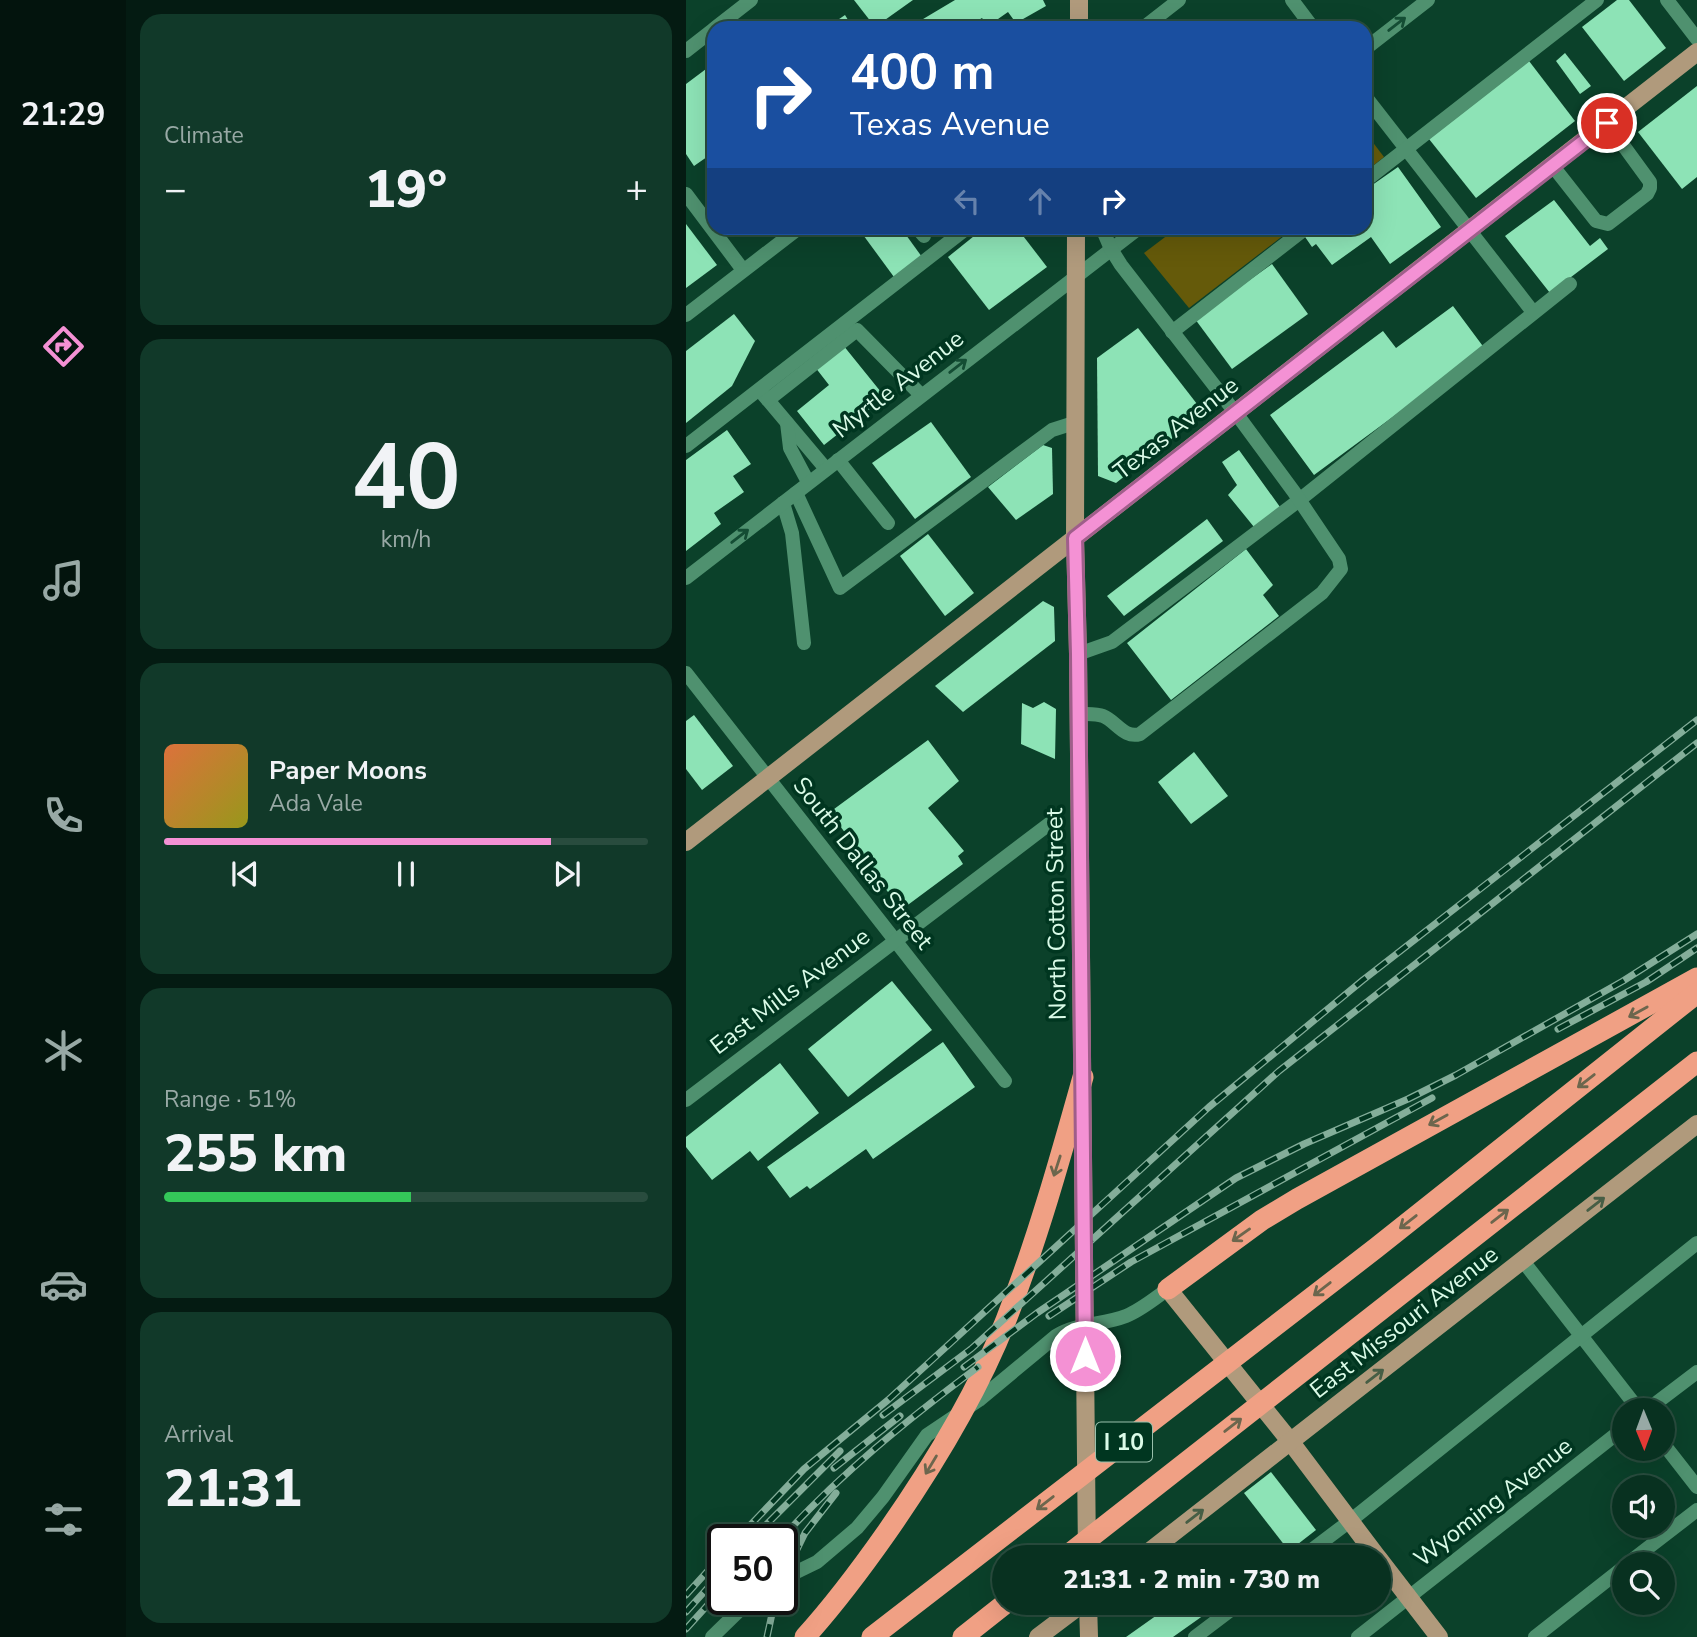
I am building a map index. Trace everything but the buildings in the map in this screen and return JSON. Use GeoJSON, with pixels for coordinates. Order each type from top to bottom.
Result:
{"type":"FeatureCollection","features":[{"type":"Feature","properties":{"kind":"highway"},"geometry":{"type":"LineString","coordinates":[[1168,1289],[1262,1220],[1297,1199],[1697,978]]}},
{"type":"Feature","properties":{"kind":"highway","name":"I 10"},"geometry":{"type":"LineString","coordinates":[[872,1637],[1376,1248],[1697,993]]}},
{"type":"Feature","properties":{"kind":"highway","name":"I 10"},"geometry":{"type":"LineString","coordinates":[[1081,1545],[1697,1062]]}},
{"type":"Feature","properties":{"kind":"highway"},"geometry":{"type":"LineString","coordinates":[[805,1637],[860,1570],[917,1490],[961,1417],[1006,1320],[1061,1154],[1083,1077]]}},
{"type":"Feature","properties":{"kind":"highway"},"geometry":{"type":"LineString","coordinates":[[963,1637],[992,1614]]}},
{"type":"Feature","properties":{"kind":"main road"},"geometry":{"type":"LineString","coordinates":[[1075,21],[1079,0]]}},
{"type":"Feature","properties":{"kind":"main road","name":"Texas Avenue"},"geometry":{"type":"LineString","coordinates":[[686,842],[1697,52]]}},
{"type":"Feature","properties":{"kind":"main road","name":"North Cotton Street"},"geometry":{"type":"LineString","coordinates":[[1076,235],[1074,423],[1087,1545]]}},
{"type":"Feature","properties":{"kind":"main road","name":"East Missouri Avenue"},"geometry":{"type":"LineString","coordinates":[[1158,1545],[1697,1124]]}},
{"type":"Feature","properties":{"kind":"main road"},"geometry":{"type":"LineString","coordinates":[[1168,1289],[1290,1441],[1368,1545]]}},
{"type":"Feature","properties":{"kind":"main road"},"geometry":{"type":"LineString","coordinates":[[1391,1575],[1439,1637]]}},
{"type":"Feature","properties":{"kind":"main road"},"geometry":{"type":"LineString","coordinates":[[1038,1637],[1068,1615]]}},
{"type":"Feature","properties":{"kind":"main road"},"geometry":{"type":"LineString","coordinates":[[1086,1615],[1088,1637]]}},
{"type":"Feature","properties":{"kind":"street"},"geometry":{"type":"LineString","coordinates":[[721,21],[734,5],[751,0]]}},
{"type":"Feature","properties":{"kind":"street"},"geometry":{"type":"LineString","coordinates":[[1152,21],[1179,0]]}},
{"type":"Feature","properties":{"kind":"street"},"geometry":{"type":"LineString","coordinates":[[1292,0],[1308,21]]}},
{"type":"Feature","properties":{"kind":"street"},"geometry":{"type":"LineString","coordinates":[[1372,44],[1428,0]]}},
{"type":"Feature","properties":{"kind":"street"},"geometry":{"type":"LineString","coordinates":[[1372,176],[1597,0]]}},
{"type":"Feature","properties":{"kind":"street"},"geometry":{"type":"LineString","coordinates":[[1667,0],[1697,39]]}},
{"type":"Feature","properties":{"kind":"street"},"geometry":{"type":"LineString","coordinates":[[686,51],[707,34]]}},
{"type":"Feature","properties":{"kind":"street"},"geometry":{"type":"LineString","coordinates":[[1372,105],[1533,312]]}},
{"type":"Feature","properties":{"kind":"street"},"geometry":{"type":"LineString","coordinates":[[1552,165],[1596,221],[1608,224],[1647,194],[1650,182],[1607,123]]}},
{"type":"Feature","properties":{"kind":"street"},"geometry":{"type":"LineString","coordinates":[[686,194],[707,222]]}},
{"type":"Feature","properties":{"kind":"street"},"geometry":{"type":"LineString","coordinates":[[717,235],[743,270]]}},
{"type":"Feature","properties":{"kind":"street"},"geometry":{"type":"LineString","coordinates":[[686,315],[790,235]]}},
{"type":"Feature","properties":{"kind":"street"},"geometry":{"type":"LineString","coordinates":[[763,395],[958,235]]}},
{"type":"Feature","properties":{"kind":"street"},"geometry":{"type":"LineString","coordinates":[[1079,714],[1105,716],[1127,734],[1140,734],[1322,593],[1341,569],[1339,559],[1235,413],[1111,249],[1105,235]]}},
{"type":"Feature","properties":{"kind":"street","name":"Myrtle Avenue"},"geometry":{"type":"LineString","coordinates":[[686,578],[1130,235]]}},
{"type":"Feature","properties":{"kind":"street"},"geometry":{"type":"LineString","coordinates":[[1172,332],[1297,235]]}},
{"type":"Feature","properties":{"kind":"street"},"geometry":{"type":"LineString","coordinates":[[1078,654],[1112,642],[1298,501],[1570,285]]}},
{"type":"Feature","properties":{"kind":"street"},"geometry":{"type":"LineString","coordinates":[[686,446],[857,330],[921,395]]}},
{"type":"Feature","properties":{"kind":"street"},"geometry":{"type":"LineString","coordinates":[[763,395],[826,469]]}},
{"type":"Feature","properties":{"kind":"street"},"geometry":{"type":"LineString","coordinates":[[787,423],[790,449],[808,482]]}},
{"type":"Feature","properties":{"kind":"street"},"geometry":{"type":"LineString","coordinates":[[796,493],[840,588],[1052,430],[1074,423]]}},
{"type":"Feature","properties":{"kind":"street"},"geometry":{"type":"LineString","coordinates":[[838,460],[888,523]]}},
{"type":"Feature","properties":{"kind":"street"},"geometry":{"type":"LineString","coordinates":[[783,503],[792,533],[804,643]]}},
{"type":"Feature","properties":{"kind":"street","name":"South Dallas Street"},"geometry":{"type":"LineString","coordinates":[[686,673],[1005,1081]]}},
{"type":"Feature","properties":{"kind":"street","name":"East Mills Avenue"},"geometry":{"type":"LineString","coordinates":[[686,1100],[1057,818]]}},
{"type":"Feature","properties":{"kind":"street"},"geometry":{"type":"LineString","coordinates":[[1318,1545],[1697,1243]]}},
{"type":"Feature","properties":{"kind":"street"},"geometry":{"type":"LineString","coordinates":[[1523,1261],[1630,1398]]}},
{"type":"Feature","properties":{"kind":"street"},"geometry":{"type":"LineString","coordinates":[[798,1572],[817,1562],[857,1528],[883,1497],[927,1435],[979,1400],[1056,1336],[1072,1328],[1124,1317],[1168,1289]]}},
{"type":"Feature","properties":{"kind":"street"},"geometry":{"type":"LineString","coordinates":[[1663,1398],[1697,1372]]}},
{"type":"Feature","properties":{"kind":"street","name":"Wyoming Avenue"},"geometry":{"type":"LineString","coordinates":[[1358,1637],[1612,1438]]}},
{"type":"Feature","properties":{"kind":"street"},"geometry":{"type":"LineString","coordinates":[[1675,1459],[1697,1487]]}},
{"type":"Feature","properties":{"kind":"street"},"geometry":{"type":"LineString","coordinates":[[1644,1552],[1697,1510]]}},
{"type":"Feature","properties":{"kind":"street"},"geometry":{"type":"LineString","coordinates":[[1535,1637],[1612,1577]]}},
{"type":"Feature","properties":{"kind":"street"},"geometry":{"type":"LineString","coordinates":[[712,1637],[735,1615]]}},
{"type":"Feature","properties":{"kind":"street"},"geometry":{"type":"LineString","coordinates":[[1195,1637],[1224,1615]]}},
{"type":"Feature","properties":{"kind":"shaded area"},"geometry":{"type":"Polygon","coordinates":[[[1372,141],[1384,157],[1372,166],[1372,141]]]}},
{"type":"Feature","properties":{"kind":"shaded area"},"geometry":{"type":"Polygon","coordinates":[[[1168,235],[1284,235],[1189,308],[1144,253],[1168,235]]]}},
{"type":"Feature","properties":{"kind":"railway"},"geometry":{"type":"LineString","coordinates":[[751,1524],[804,1469],[888,1400],[1209,1107],[1363,980],[1697,720]]}},
{"type":"Feature","properties":{"kind":"railway"},"geometry":{"type":"LineString","coordinates":[[883,1415],[971,1349],[1279,1071],[1697,743]]}},
{"type":"Feature","properties":{"kind":"railway"},"geometry":{"type":"LineString","coordinates":[[964,1367],[1037,1313],[1236,1178],[1456,1075],[1623,981],[1697,934]]}},
{"type":"Feature","properties":{"kind":"railway"},"geometry":{"type":"LineString","coordinates":[[1558,1029],[1646,982],[1697,948]]}},
{"type":"Feature","properties":{"kind":"railway"},"geometry":{"type":"LineString","coordinates":[[1049,1316],[1131,1262],[1432,1098]]}},
{"type":"Feature","properties":{"kind":"railway"},"geometry":{"type":"LineString","coordinates":[[795,1524],[875,1449],[978,1367]]}},
{"type":"Feature","properties":{"kind":"railway"},"geometry":{"type":"LineString","coordinates":[[834,1468],[900,1416]]}},
{"type":"Feature","properties":{"kind":"railway"},"geometry":{"type":"LineString","coordinates":[[767,1524],[840,1451]]}},
{"type":"Feature","properties":{"kind":"railway"},"geometry":{"type":"LineString","coordinates":[[798,1547],[805,1533],[836,1493]]}},
{"type":"Feature","properties":{"kind":"railway"},"geometry":{"type":"LineString","coordinates":[[686,1595],[707,1572]]}},
{"type":"Feature","properties":{"kind":"railway"},"geometry":{"type":"LineString","coordinates":[[686,1612],[707,1589]]}},
{"type":"Feature","properties":{"kind":"railway"},"geometry":{"type":"LineString","coordinates":[[686,1629],[707,1606]]}},
{"type":"Feature","properties":{"kind":"railway"},"geometry":{"type":"LineString","coordinates":[[767,1637],[772,1615]]}},
{"type":"Feature","properties":{"kind":"route"},"geometry":{"type":"LineString","coordinates":[[1085,1356],[1075,538],[1607,123]]}}]}
